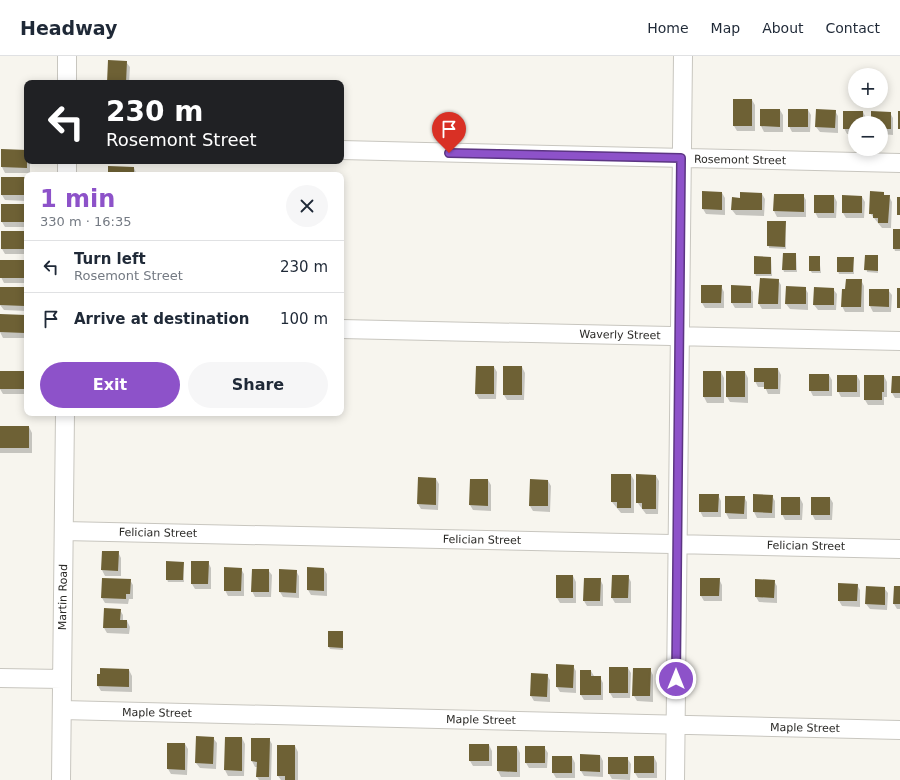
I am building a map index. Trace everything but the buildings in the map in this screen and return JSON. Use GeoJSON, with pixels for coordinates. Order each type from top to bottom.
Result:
{"type":"FeatureCollection","features":[{"type":"Feature","properties":{"kind":"street"},"geometry":{"type":"LineString","coordinates":[[67,56],[67,80]]}},
{"type":"Feature","properties":{"kind":"street"},"geometry":{"type":"LineString","coordinates":[[675,780],[683,56]]}},
{"type":"Feature","properties":{"kind":"street","name":"Rosemont Street"},"geometry":{"type":"LineString","coordinates":[[344,150],[900,163]]}},
{"type":"Feature","properties":{"kind":"street","name":"Waverly Street"},"geometry":{"type":"LineString","coordinates":[[344,329],[900,341]]}},
{"type":"Feature","properties":{"kind":"street","name":"Martin Road"},"geometry":{"type":"LineString","coordinates":[[61,780],[65,416]]}},
{"type":"Feature","properties":{"kind":"street","name":"Felician Street"},"geometry":{"type":"LineString","coordinates":[[64,531],[900,548]]}},
{"type":"Feature","properties":{"kind":"street"},"geometry":{"type":"LineString","coordinates":[[0,678],[62,679]]}},
{"type":"Feature","properties":{"kind":"street","name":"Maple Street"},"geometry":{"type":"LineString","coordinates":[[62,710],[900,730]]}},
{"type":"Feature","properties":{"kind":"route"},"geometry":{"type":"LineString","coordinates":[[449,153],[681,158],[676,679]]}}]}
